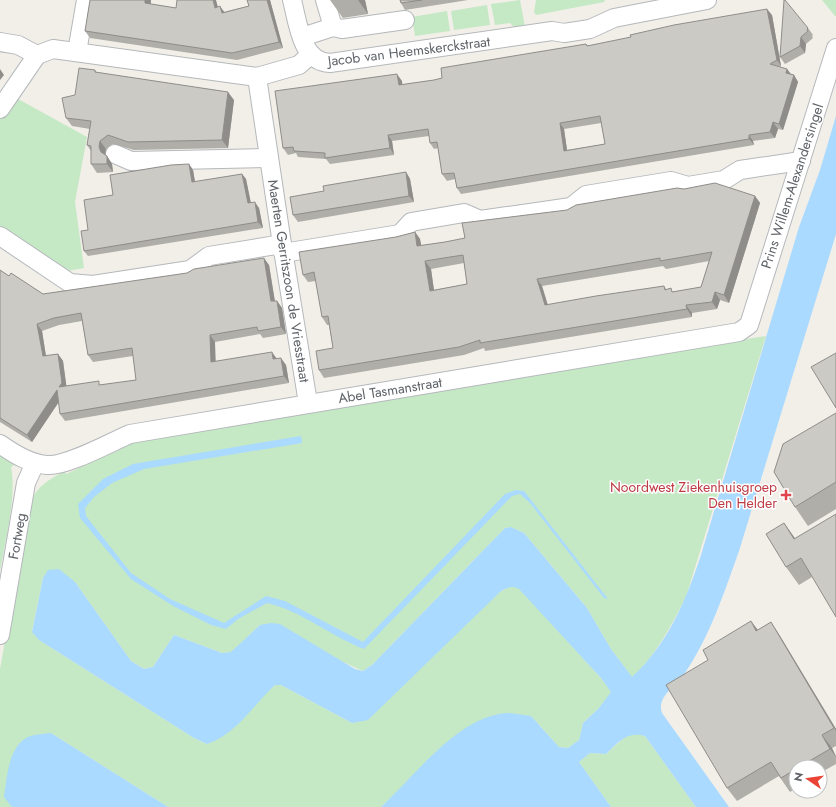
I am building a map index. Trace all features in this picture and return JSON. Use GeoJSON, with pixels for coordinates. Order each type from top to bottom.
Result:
{"type":"FeatureCollection","features":[{"type":"Feature","properties":{"kind":"street"},"geometry":{"type":"LineString","coordinates":[[78,52],[86,0]]}},
{"type":"Feature","properties":{"kind":"street"},"geometry":{"type":"LineString","coordinates":[[292,0],[302,37],[310,55]]}},
{"type":"Feature","properties":{"kind":"street"},"geometry":{"type":"LineString","coordinates":[[325,0],[333,27]]}},
{"type":"Feature","properties":{"kind":"street","name":"Jacob van Heemskerckstraat"},"geometry":{"type":"LineString","coordinates":[[37,55],[53,49],[257,78],[299,65],[310,55],[316,60],[330,63],[552,31],[564,33],[590,29],[614,18],[707,0]]}},
{"type":"Feature","properties":{"kind":"street"},"geometry":{"type":"LineString","coordinates":[[302,37],[333,27],[342,29],[405,20]]}},
{"type":"Feature","properties":{"kind":"street"},"geometry":{"type":"LineString","coordinates":[[0,42],[18,45],[37,55],[0,109]]}},
{"type":"Feature","properties":{"kind":"street","name":"Prins Willem-Alexandersingel"},"geometry":{"type":"LineString","coordinates":[[749,325],[836,48]]}},
{"type":"Feature","properties":{"kind":"street","name":"Maerten Gerritszoon de Vriesstraat"},"geometry":{"type":"LineString","coordinates":[[257,78],[282,248],[308,403]]}},
{"type":"Feature","properties":{"kind":"street"},"geometry":{"type":"LineString","coordinates":[[115,154],[131,160],[269,158]]}},
{"type":"Feature","properties":{"kind":"street"},"geometry":{"type":"LineString","coordinates":[[0,236],[70,283],[93,286],[190,270],[209,256],[400,234],[411,222],[464,213],[480,220],[571,207],[586,195],[671,181],[688,186],[724,180],[740,170],[801,160]]}},
{"type":"Feature","properties":{"kind":"street","name":"Abel Tasmanstraat"},"geometry":{"type":"LineString","coordinates":[[0,444],[17,455],[35,463],[49,466],[68,461],[130,434],[738,332],[749,325]]}},
{"type":"Feature","properties":{"kind":"street","name":"Fortweg"},"geometry":{"type":"LineString","coordinates":[[0,635],[26,484],[35,463]]}},
{"type":"Feature","properties":{"kind":"green space"},"geometry":{"type":"Polygon","coordinates":[[[520,0],[525,27],[515,28],[510,23],[495,25],[491,4],[520,0]]]}},
{"type":"Feature","properties":{"kind":"green space"},"geometry":{"type":"Polygon","coordinates":[[[536,0],[605,0],[604,2],[536,15],[534,12],[536,0]]]}},
{"type":"Feature","properties":{"kind":"green space"},"geometry":{"type":"Polygon","coordinates":[[[822,0],[836,0],[836,16],[835,16],[822,0]]]}},
{"type":"Feature","properties":{"kind":"green space"},"geometry":{"type":"Polygon","coordinates":[[[487,5],[490,25],[454,30],[451,11],[487,5]]]}},
{"type":"Feature","properties":{"kind":"green space"},"geometry":{"type":"Polygon","coordinates":[[[447,11],[450,31],[415,36],[412,17],[447,11]]]}},
{"type":"Feature","properties":{"kind":"green space"},"geometry":{"type":"Polygon","coordinates":[[[9,94],[87,137],[75,202],[84,268],[62,272],[0,231],[0,109],[9,94]]]}},
{"type":"Feature","properties":{"kind":"green space"},"geometry":{"type":"Polygon","coordinates":[[[766,336],[686,597],[656,650],[632,678],[611,649],[587,608],[524,533],[511,527],[505,528],[372,665],[363,671],[260,625],[232,652],[222,653],[174,635],[153,667],[144,669],[131,661],[75,582],[43,578],[32,631],[39,640],[194,738],[207,744],[275,685],[281,685],[352,723],[500,592],[509,587],[519,588],[612,692],[598,709],[583,723],[579,740],[568,748],[559,747],[531,716],[397,792],[381,807],[168,807],[51,733],[11,806],[12,807],[0,807],[0,669],[29,507],[31,500],[42,485],[53,478],[65,471],[66,474],[121,449],[120,445],[347,403],[766,336]]]}},
{"type":"Feature","properties":{"kind":"green space"},"geometry":{"type":"Polygon","coordinates":[[[0,452],[14,465],[11,467],[13,491],[0,571],[0,452]]]}},
{"type":"Feature","properties":{"kind":"green space"},"geometry":{"type":"Polygon","coordinates":[[[638,734],[645,736],[696,807],[611,807],[579,762],[590,753],[606,754],[627,735],[638,734]]]}},
{"type":"Feature","properties":{"kind":"water"},"geometry":{"type":"Polygon","coordinates":[[[836,116],[836,234],[728,583],[716,614],[694,659],[685,673],[665,696],[661,707],[662,713],[729,807],[696,807],[645,736],[633,735],[623,739],[606,754],[590,753],[579,762],[611,807],[381,807],[438,750],[471,725],[489,717],[507,713],[531,716],[559,747],[568,748],[579,740],[583,723],[598,709],[611,692],[601,678],[519,589],[514,587],[504,589],[500,592],[368,720],[352,723],[281,685],[275,685],[236,726],[218,739],[207,744],[194,738],[39,640],[32,632],[43,578],[48,570],[59,569],[75,582],[131,661],[144,669],[153,667],[174,635],[222,653],[231,652],[260,625],[271,623],[280,624],[355,669],[363,671],[372,665],[505,528],[511,527],[524,533],[587,608],[611,649],[632,677],[645,664],[666,636],[682,605],[695,572],[799,227],[820,170],[836,116]]]}},
{"type":"Feature","properties":{"kind":"water"},"geometry":{"type":"Polygon","coordinates":[[[301,436],[302,443],[144,469],[112,483],[94,497],[85,508],[86,516],[131,573],[170,599],[224,623],[266,596],[285,601],[363,642],[505,494],[516,490],[524,491],[608,599],[604,598],[530,503],[520,494],[512,496],[364,649],[292,612],[267,603],[238,619],[226,629],[211,625],[173,606],[131,579],[80,518],[78,504],[103,479],[133,464],[301,436]]]}},
{"type":"Feature","properties":{"kind":"water"},"geometry":{"type":"Polygon","coordinates":[[[51,733],[168,807],[12,807],[4,797],[9,764],[15,749],[26,738],[51,733]]]}},
{"type":"Feature","properties":{"kind":"building"},"geometry":{"type":"Polygon","coordinates":[[[90,0],[145,0],[145,3],[176,8],[177,0],[213,0],[215,8],[220,6],[222,13],[249,6],[247,0],[267,0],[279,42],[232,53],[85,31],[90,0]]]}},
{"type":"Feature","properties":{"kind":"building"},"geometry":{"type":"Polygon","coordinates":[[[400,0],[422,0],[401,3],[400,0]]]}},
{"type":"Feature","properties":{"kind":"building"},"geometry":{"type":"Polygon","coordinates":[[[784,0],[808,28],[808,31],[801,37],[800,46],[780,57],[784,0]]]}},
{"type":"Feature","properties":{"kind":"building"},"geometry":{"type":"Polygon","coordinates":[[[767,9],[777,60],[770,64],[787,69],[786,73],[794,75],[779,124],[773,122],[770,132],[749,135],[749,139],[457,188],[454,173],[442,174],[437,142],[430,143],[428,129],[388,135],[390,148],[325,158],[325,153],[294,151],[293,147],[283,148],[275,91],[397,74],[399,85],[434,80],[442,78],[441,68],[586,44],[587,46],[631,37],[630,35],[674,25],[767,9]],[[600,116],[560,123],[564,151],[605,144],[600,116]]]}},
{"type":"Feature","properties":{"kind":"building"},"geometry":{"type":"Polygon","coordinates":[[[79,68],[95,70],[95,72],[228,92],[222,140],[128,142],[108,135],[100,141],[99,147],[101,152],[107,156],[107,164],[91,164],[91,146],[87,145],[91,121],[66,118],[62,98],[75,95],[79,68]]]}},
{"type":"Feature","properties":{"kind":"building"},"geometry":{"type":"Polygon","coordinates":[[[189,164],[192,182],[242,174],[248,203],[255,202],[258,222],[84,251],[81,231],[88,230],[84,200],[113,195],[110,175],[171,165],[189,164]]]}},
{"type":"Feature","properties":{"kind":"building"},"geometry":{"type":"Polygon","coordinates":[[[406,172],[409,196],[293,215],[290,197],[324,191],[323,186],[406,172]]]}},
{"type":"Feature","properties":{"kind":"building"},"geometry":{"type":"Polygon","coordinates":[[[715,183],[755,196],[724,295],[715,292],[712,302],[686,305],[687,309],[480,343],[480,340],[459,347],[319,370],[316,351],[333,348],[328,316],[322,317],[314,272],[303,275],[299,252],[396,237],[415,232],[417,246],[445,242],[465,238],[462,223],[567,210],[576,205],[677,188],[684,189],[715,183]],[[712,252],[660,261],[660,258],[537,279],[545,305],[664,286],[665,290],[671,288],[672,292],[701,287],[712,252]],[[463,255],[425,261],[430,291],[467,284],[463,255]]]}},
{"type":"Feature","properties":{"kind":"building"},"geometry":{"type":"Polygon","coordinates":[[[264,258],[271,301],[277,301],[281,327],[258,331],[257,327],[210,335],[211,362],[272,352],[273,359],[281,358],[284,376],[60,414],[57,390],[27,435],[0,418],[0,270],[9,276],[11,273],[43,294],[187,273],[194,269],[264,258]],[[81,313],[54,318],[37,324],[43,356],[58,354],[62,383],[59,387],[99,381],[99,385],[136,380],[132,348],[88,355],[81,313]]]}},
{"type":"Feature","properties":{"kind":"building"},"geometry":{"type":"Polygon","coordinates":[[[836,353],[836,408],[811,367],[836,353]]]}},
{"type":"Feature","properties":{"kind":"building"},"geometry":{"type":"Polygon","coordinates":[[[836,413],[836,482],[795,507],[774,472],[783,444],[836,413]]]}},
{"type":"Feature","properties":{"kind":"building"},"geometry":{"type":"Polygon","coordinates":[[[836,514],[836,617],[801,558],[786,567],[766,534],[784,523],[794,539],[836,514]]]}},
{"type":"Feature","properties":{"kind":"building"},"geometry":{"type":"Polygon","coordinates":[[[751,621],[756,631],[771,622],[834,728],[822,735],[830,749],[813,759],[788,759],[788,774],[781,778],[771,762],[727,788],[666,685],[708,660],[703,650],[751,621]]]}},
{"type":"Feature","properties":{"kind":"place","name":"Noordwest Ziekenhuisgroep Den Helder"},"geometry":{"type":"Point","coordinates":[786,495]}}]}
